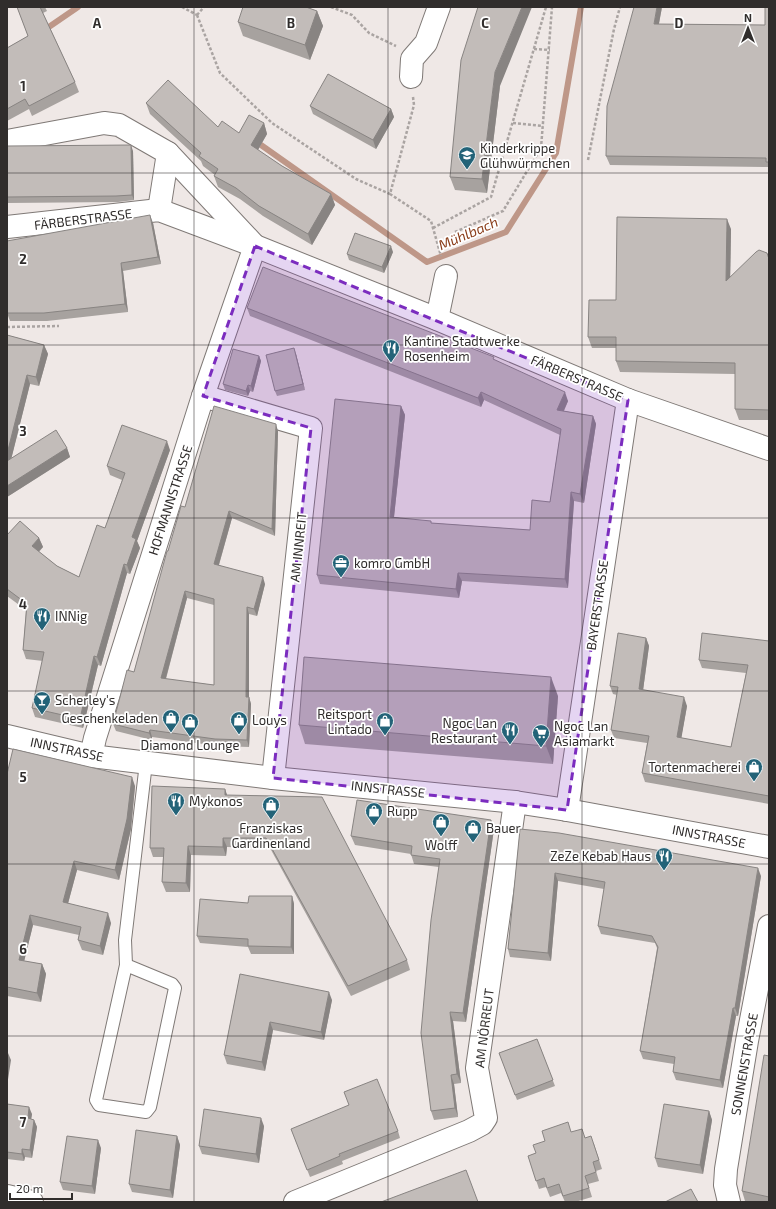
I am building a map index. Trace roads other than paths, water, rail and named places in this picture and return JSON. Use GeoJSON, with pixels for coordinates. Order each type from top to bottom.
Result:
{"type":"FeatureCollection","features":[{"type":"Feature","properties":{"kind":"street"},"geometry":{"type":"LineString","coordinates":[[412,68],[426,43],[440,7]]}},
{"type":"Feature","properties":{"kind":"street","name":"FÄRBERSTRASSE"},"geometry":{"type":"LineString","coordinates":[[7,140],[104,123],[119,125],[168,153],[255,246]]}},
{"type":"Feature","properties":{"kind":"street"},"geometry":{"type":"LineString","coordinates":[[159,210],[168,153]]}},
{"type":"Feature","properties":{"kind":"street","name":"FÄRBERSTRASSE"},"geometry":{"type":"LineString","coordinates":[[7,227],[159,210],[255,246],[437,319],[628,400],[769,448]]}},
{"type":"Feature","properties":{"kind":"street","name":"HOFMANNSTRASSE"},"geometry":{"type":"LineString","coordinates":[[91,756],[95,738],[203,396],[255,246]]}},
{"type":"Feature","properties":{"kind":"street"},"geometry":{"type":"LineString","coordinates":[[437,319],[446,276]]}},
{"type":"Feature","properties":{"kind":"street","name":"AM INNREIT"},"geometry":{"type":"LineString","coordinates":[[203,396],[311,428],[273,778]]}},
{"type":"Feature","properties":{"kind":"street","name":"BAYERSTRASSE"},"geometry":{"type":"LineString","coordinates":[[567,810],[628,400]]}},
{"type":"Feature","properties":{"kind":"street","name":"INNSTRASSE"},"geometry":{"type":"LineString","coordinates":[[7,737],[91,756],[273,778],[515,802],[567,810],[769,848]]}},
{"type":"Feature","properties":{"kind":"street","name":"AM NÖRREUT"},"geometry":{"type":"LineString","coordinates":[[295,1202],[469,1131],[482,1124],[486,1118],[477,1068],[515,802]]}},
{"type":"Feature","properties":{"kind":"street","name":"SONNENSTRASSE"},"geometry":{"type":"LineString","coordinates":[[729,1202],[726,1185],[726,1169],[747,1041],[769,926]]}},
{"type":"Feature","properties":{"kind":"street"},"geometry":{"type":"LineString","coordinates":[[7,1196],[32,1202]]}},
{"type":"Feature","properties":{"kind":"lane"},"geometry":{"type":"LineString","coordinates":[[126,965],[172,984],[175,988],[150,1107],[146,1112],[99,1105],[96,1100],[126,965],[125,940],[146,763]]}},
{"type":"Feature","properties":{"kind":"waterway","name":"Mühlbach"},"geometry":{"type":"LineString","coordinates":[[43,31],[78,7]]}},
{"type":"Feature","properties":{"kind":"waterway","name":"Mühlbach"},"geometry":{"type":"LineString","coordinates":[[261,145],[427,262],[506,232],[556,153],[581,7]]}},
{"type":"Feature","properties":{"kind":"place","name":"Kinderkrippe Glühwürmchen"},"geometry":{"type":"Point","coordinates":[467,170]}},
{"type":"Feature","properties":{"kind":"place","name":"Kantine Stadtwerke Rosenheim"},"geometry":{"type":"Point","coordinates":[391,363]}},
{"type":"Feature","properties":{"kind":"place","name":"komro GmbH"},"geometry":{"type":"Point","coordinates":[341,578]}},
{"type":"Feature","properties":{"kind":"place","name":"INNig"},"geometry":{"type":"Point","coordinates":[42,631]}},
{"type":"Feature","properties":{"kind":"place","name":"Scherley's"},"geometry":{"type":"Point","coordinates":[42,715]}},
{"type":"Feature","properties":{"kind":"place","name":"Geschenkeladen"},"geometry":{"type":"Point","coordinates":[171,733]}},
{"type":"Feature","properties":{"kind":"place","name":"Louys"},"geometry":{"type":"Point","coordinates":[239,735]}},
{"type":"Feature","properties":{"kind":"place","name":"Reitsport Lintado"},"geometry":{"type":"Point","coordinates":[385,736]}},
{"type":"Feature","properties":{"kind":"place","name":"Diamond Lounge"},"geometry":{"type":"Point","coordinates":[190,737]}},
{"type":"Feature","properties":{"kind":"place","name":"Ngoc Lan Restaurant"},"geometry":{"type":"Point","coordinates":[510,745]}},
{"type":"Feature","properties":{"kind":"place","name":"Ngoc Lan Asiamarkt"},"geometry":{"type":"Point","coordinates":[541,748]}},
{"type":"Feature","properties":{"kind":"place","name":"Tortenmacherei"},"geometry":{"type":"Point","coordinates":[754,782]}},
{"type":"Feature","properties":{"kind":"place","name":"Mykonos"},"geometry":{"type":"Point","coordinates":[176,816]}},
{"type":"Feature","properties":{"kind":"place","name":"Franziskas Gardinenland"},"geometry":{"type":"Point","coordinates":[271,820]}},
{"type":"Feature","properties":{"kind":"place","name":"Rupp"},"geometry":{"type":"Point","coordinates":[374,826]}},
{"type":"Feature","properties":{"kind":"place","name":"Wolff"},"geometry":{"type":"Point","coordinates":[441,837]}},
{"type":"Feature","properties":{"kind":"place","name":"Bauer"},"geometry":{"type":"Point","coordinates":[473,843]}},
{"type":"Feature","properties":{"kind":"place","name":"ZeZe Kebab Haus"},"geometry":{"type":"Point","coordinates":[664,871]}}]}
